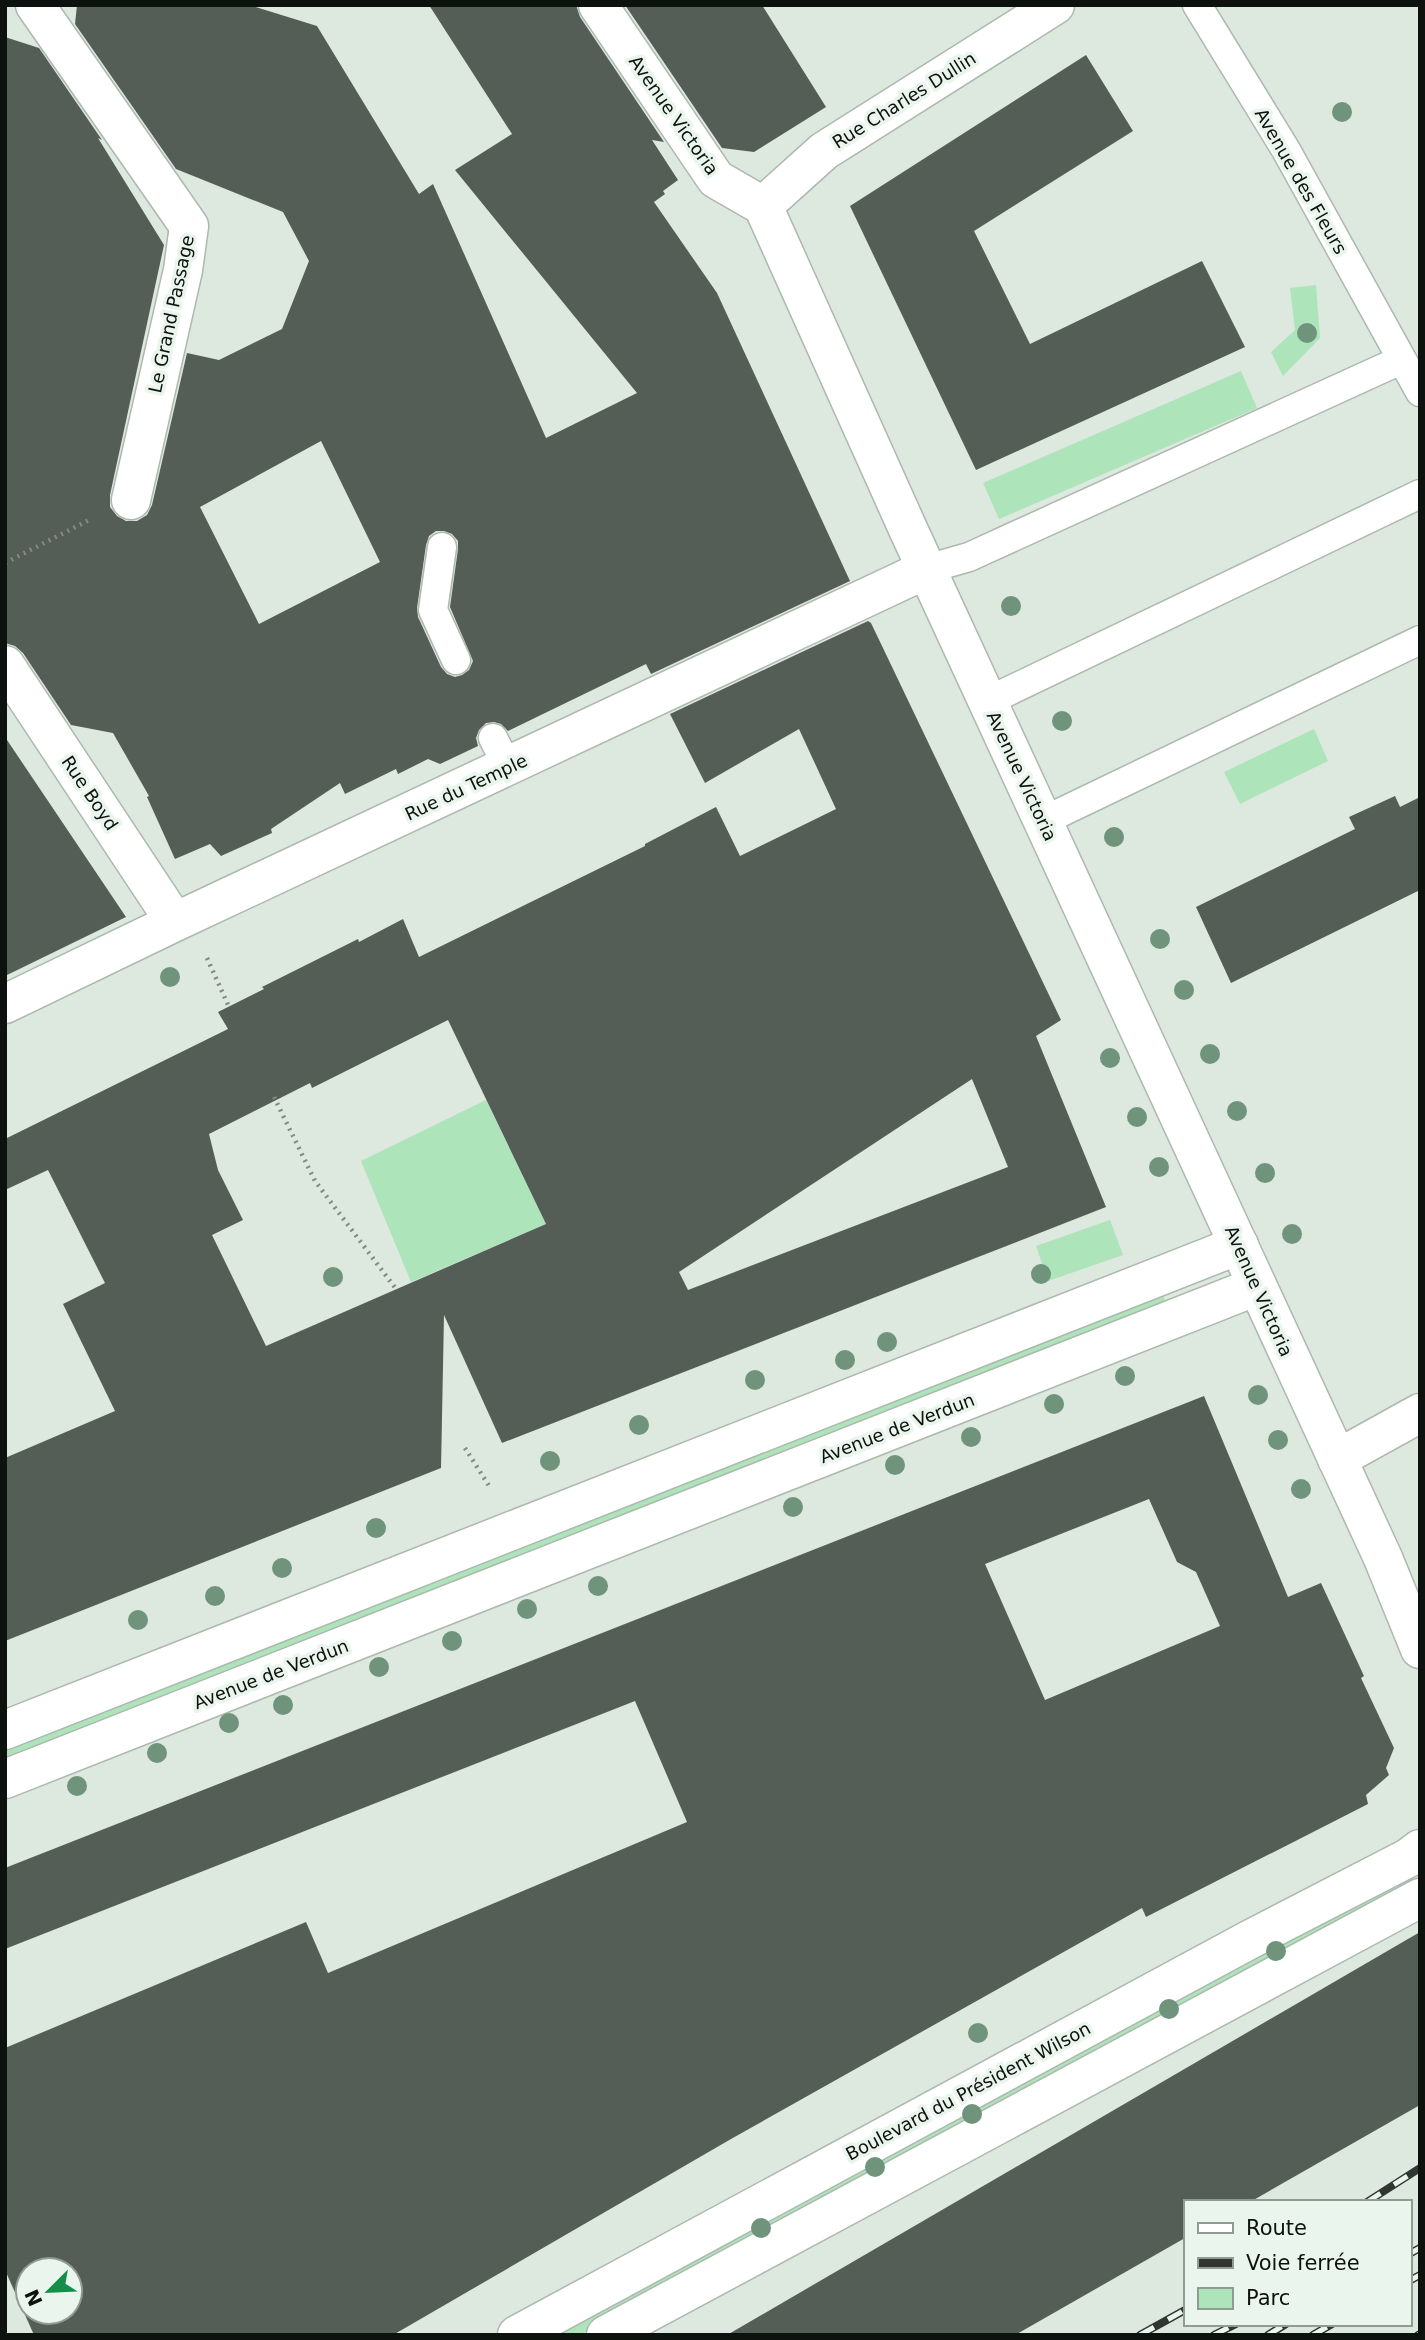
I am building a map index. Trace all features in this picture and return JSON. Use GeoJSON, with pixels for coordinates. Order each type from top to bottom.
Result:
{"type":"FeatureCollection","features":[{"type":"Feature","properties":{"kind":"street","name":"Le Grand Passage"},"geometry":{"type":"LineString","coordinates":[[35,5],[190,226],[183,270],[131,500]]}},
{"type":"Feature","properties":{"kind":"street","name":"Avenue Victoria"},"geometry":{"type":"LineString","coordinates":[[598,5],[716,179],[763,206],[1394,1584],[1420,1649]]}},
{"type":"Feature","properties":{"kind":"street","name":"Rue Charles Dullin"},"geometry":{"type":"LineString","coordinates":[[763,206],[824,151],[1055,5]]}},
{"type":"Feature","properties":{"kind":"street","name":"Rue du Temple"},"geometry":{"type":"LineString","coordinates":[[5,1004],[175,922],[501,753],[927,569]]}},
{"type":"Feature","properties":{"kind":"street","name":"Rue Boyd"},"geometry":{"type":"LineString","coordinates":[[5,665],[175,922]]}},
{"type":"Feature","properties":{"kind":"street"},"geometry":{"type":"LineString","coordinates":[[5,1730],[1239,1245]]}},
{"type":"Feature","properties":{"kind":"street","name":"Avenue de Verdun"},"geometry":{"type":"LineString","coordinates":[[5,1779],[1257,1286]]}},
{"type":"Feature","properties":{"kind":"street"},"geometry":{"type":"LineString","coordinates":[[1337,1459],[1420,1413]]}},
{"type":"Feature","properties":{"kind":"street"},"geometry":{"type":"LineString","coordinates":[[520,1528],[538,1570]]}},
{"type":"Feature","properties":{"kind":"street","name":"Avenue Victoria"},"geometry":{"type":"LineString","coordinates":[[1394,1584],[1420,1624]]}},
{"type":"Feature","properties":{"kind":"street","name":"Boulevard du Président Wilson"},"geometry":{"type":"LineString","coordinates":[[517,2335],[1249,1940],[1408,1858],[1420,1849]]}},
{"type":"Feature","properties":{"kind":"street"},"geometry":{"type":"LineString","coordinates":[[606,2335],[1420,1898]]}},
{"type":"Feature","properties":{"kind":"lane","name":"Avenue des Fleurs"},"geometry":{"type":"LineString","coordinates":[[1197,5],[1286,150],[1420,392]]}},
{"type":"Feature","properties":{"kind":"lane"},"geometry":{"type":"LineString","coordinates":[[927,569],[969,557],[1401,360]]}},
{"type":"Feature","properties":{"kind":"lane"},"geometry":{"type":"LineString","coordinates":[[988,701],[1420,494]]}},
{"type":"Feature","properties":{"kind":"lane"},"geometry":{"type":"LineString","coordinates":[[442,547],[433,610],[456,660]]}},
{"type":"Feature","properties":{"kind":"lane"},"geometry":{"type":"LineString","coordinates":[[1043,821],[1420,640]]}},
{"type":"Feature","properties":{"kind":"path"},"geometry":{"type":"LineString","coordinates":[[5,563],[131,500]]}},
{"type":"Feature","properties":{"kind":"path"},"geometry":{"type":"LineString","coordinates":[[274,1097],[315,1181],[396,1289]]}},
{"type":"Feature","properties":{"kind":"green space"},"geometry":{"type":"Polygon","coordinates":[[[1316,285],[1320,338],[1283,376],[1271,352],[1295,330],[1290,288],[1316,285]]]}},
{"type":"Feature","properties":{"kind":"green space"},"geometry":{"type":"Polygon","coordinates":[[[1241,371],[1257,408],[999,519],[983,483],[1241,371]]]}},
{"type":"Feature","properties":{"kind":"green space"},"geometry":{"type":"Polygon","coordinates":[[[1314,729],[1328,761],[1240,804],[1224,772],[1314,729]]]}},
{"type":"Feature","properties":{"kind":"green space"},"geometry":{"type":"Polygon","coordinates":[[[486,1100],[546,1224],[411,1282],[361,1161],[486,1100]]]}},
{"type":"Feature","properties":{"kind":"green space"},"geometry":{"type":"Polygon","coordinates":[[[1110,1220],[1123,1255],[1048,1281],[1036,1246],[1110,1220]]]}},
{"type":"Feature","properties":{"kind":"green space"},"geometry":{"type":"Polygon","coordinates":[[[1161,1291],[1168,1307],[5,1764],[5,1741],[1161,1291]]]}},
{"type":"Feature","properties":{"kind":"green space"},"geometry":{"type":"Polygon","coordinates":[[[1408,1868],[1417,1888],[580,2335],[537,2335],[1408,1868]]]}},
{"type":"Feature","properties":{"kind":"building"},"geometry":{"type":"Polygon","coordinates":[[[77,5],[249,5],[317,26],[419,194],[433,184],[546,438],[637,393],[455,170],[512,134],[429,5],[576,5],[580,17],[664,142],[652,140],[678,180],[654,202],[717,293],[850,581],[651,674],[646,664],[508,731],[501,724],[486,723],[476,738],[478,746],[440,764],[428,759],[398,774],[396,769],[345,794],[340,783],[271,829],[272,833],[221,856],[210,844],[175,859],[147,797],[149,796],[113,733],[71,725],[23,653],[15,646],[5,643],[5,37],[39,48],[102,140],[98,138],[164,245],[110,495],[110,507],[117,516],[126,521],[137,521],[147,515],[152,505],[187,353],[219,360],[282,329],[309,261],[283,212],[176,169],[75,24],[77,5]],[[321,441],[200,507],[259,624],[380,562],[321,441]],[[436,531],[429,536],[426,545],[418,617],[441,667],[447,674],[455,677],[469,670],[473,661],[450,607],[458,541],[452,534],[436,531]]]}},
{"type":"Feature","properties":{"kind":"building"},"geometry":{"type":"Polygon","coordinates":[[[625,5],[762,5],[826,107],[754,152],[722,148],[625,5]]]}},
{"type":"Feature","properties":{"kind":"building"},"geometry":{"type":"Polygon","coordinates":[[[1086,55],[1133,131],[974,231],[1030,344],[1202,261],[1245,347],[976,470],[850,206],[1086,55]]]}},
{"type":"Feature","properties":{"kind":"building"},"geometry":{"type":"Polygon","coordinates":[[[868,621],[871,623],[1061,1020],[1036,1036],[1106,1207],[502,1443],[444,1315],[441,1468],[5,1641],[5,1458],[115,1411],[63,1304],[105,1283],[48,1170],[5,1190],[5,1139],[228,1029],[218,1012],[264,989],[262,987],[403,919],[419,957],[645,846],[716,807],[740,856],[836,809],[799,729],[705,783],[670,714],[868,621]],[[448,1020],[312,1088],[310,1083],[209,1134],[218,1170],[243,1220],[212,1235],[266,1346],[546,1224],[448,1020]],[[972,1079],[679,1272],[688,1290],[1008,1167],[972,1079]]]}},
{"type":"Feature","properties":{"kind":"building"},"geometry":{"type":"Polygon","coordinates":[[[5,737],[126,917],[5,976],[5,737]]]}},
{"type":"Feature","properties":{"kind":"building"},"geometry":{"type":"Polygon","coordinates":[[[1395,796],[1400,807],[1420,797],[1420,890],[1231,983],[1196,907],[1355,829],[1349,817],[1395,796]]]}},
{"type":"Feature","properties":{"kind":"building"},"geometry":{"type":"Polygon","coordinates":[[[1204,1396],[1288,1597],[1321,1583],[1394,1748],[1386,1768],[1389,1775],[1366,1795],[1368,1804],[1146,1917],[1142,1908],[731,2139],[393,2335],[34,2335],[30,2326],[84,2326],[84,2256],[14,2256],[14,2290],[5,2270],[5,2048],[306,1922],[328,1973],[687,1822],[635,1701],[5,1949],[5,1868],[1204,1396]],[[1149,1499],[985,1564],[1045,1700],[1220,1626],[1196,1572],[1177,1562],[1149,1499]]]}},
{"type":"Feature","properties":{"kind":"building"},"geometry":{"type":"Polygon","coordinates":[[[1420,1932],[1420,2105],[1254,2200],[1184,2200],[1184,2239],[1015,2335],[727,2335],[1420,1932]]]}},
{"type":"Feature","properties":{"kind":"railway"},"geometry":{"type":"LineString","coordinates":[[1370,2200],[1420,2168]]}},
{"type":"Feature","properties":{"kind":"railway"},"geometry":{"type":"LineString","coordinates":[[1411,2253],[1420,2248]]}},
{"type":"Feature","properties":{"kind":"railway"},"geometry":{"type":"LineString","coordinates":[[1411,2280],[1420,2275]]}},
{"type":"Feature","properties":{"kind":"railway"},"geometry":{"type":"LineString","coordinates":[[1140,2335],[1184,2311]]}},
{"type":"Feature","properties":{"kind":"railway"},"geometry":{"type":"LineString","coordinates":[[1214,2335],[1232,2326]]}},
{"type":"Feature","properties":{"kind":"railway"},"geometry":{"type":"LineString","coordinates":[[1268,2335],[1283,2326]]}},
{"type":"Feature","properties":{"kind":"railway"},"geometry":{"type":"LineString","coordinates":[[1313,2335],[1329,2326]]}}]}
